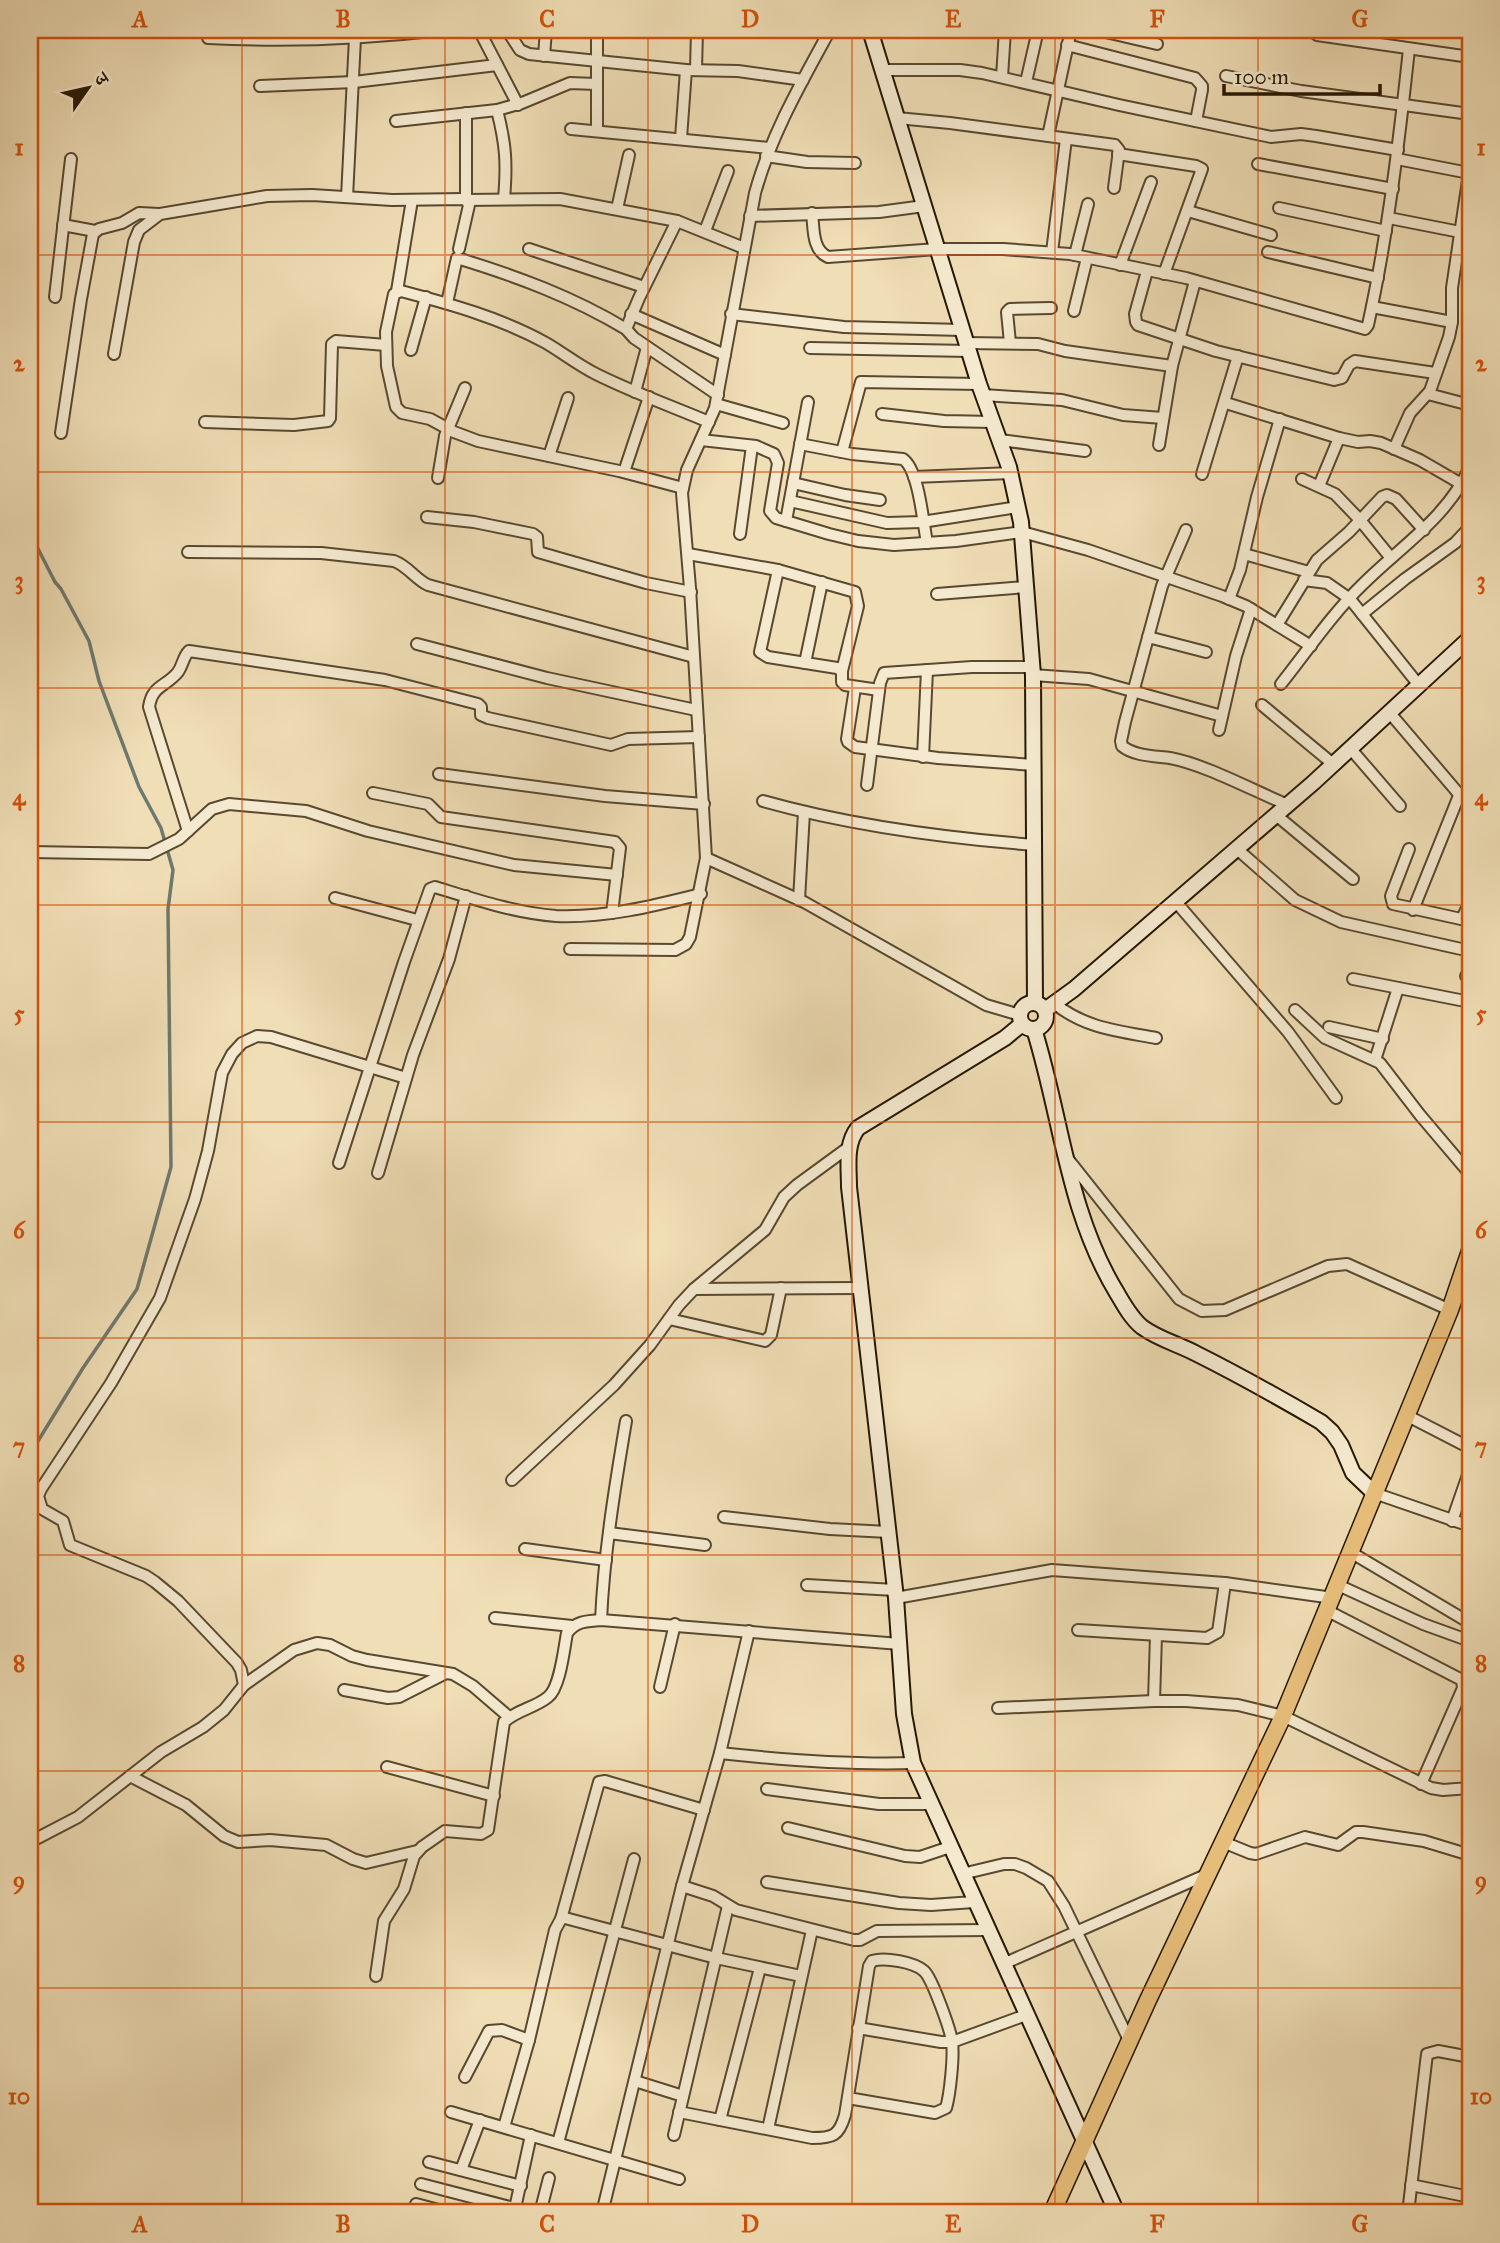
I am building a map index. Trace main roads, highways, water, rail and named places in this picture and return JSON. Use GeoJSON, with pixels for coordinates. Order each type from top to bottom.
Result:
{"type":"FeatureCollection","features":[{"type":"Feature","properties":{"kind":"main road"},"geometry":{"type":"LineString","coordinates":[[1052,2213],[1283,1716],[1450,1310],[1470,1251]]}},
{"type":"Feature","properties":{"kind":"waterway"},"geometry":{"type":"LineString","coordinates":[[30,533],[89,641],[99,681],[139,787],[161,828],[173,870],[168,909],[171,1167],[137,1289],[83,1368],[30,1454]]}}]}
